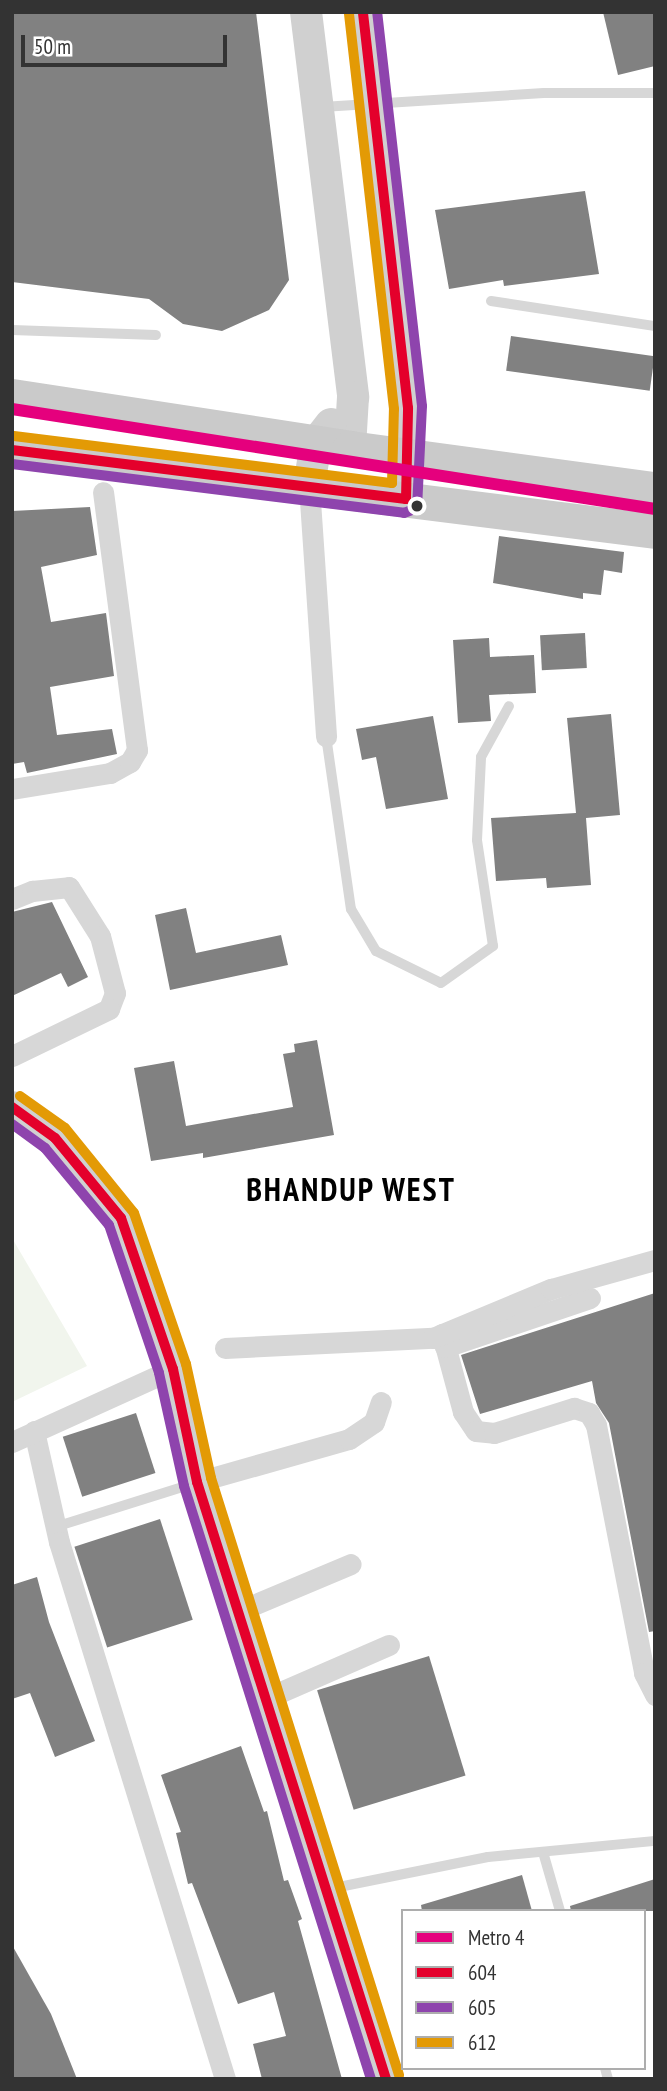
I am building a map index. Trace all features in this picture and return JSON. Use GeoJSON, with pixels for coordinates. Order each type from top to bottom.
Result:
{"type":"FeatureCollection","features":[{"type":"Feature","properties":{"kind":"main road"},"geometry":{"type":"LineString","coordinates":[[12,396],[350,448],[655,489]]}},
{"type":"Feature","properties":{"kind":"main road"},"geometry":{"type":"LineString","coordinates":[[12,450],[655,531]]}},
{"type":"Feature","properties":{"kind":"street"},"geometry":{"type":"LineString","coordinates":[[306,12],[354,397],[350,448]]}},
{"type":"Feature","properties":{"kind":"street"},"geometry":{"type":"LineString","coordinates":[[363,12],[408,408],[406,499]]}},
{"type":"Feature","properties":{"kind":"street"},"geometry":{"type":"LineString","coordinates":[[326,736],[309,486],[316,443],[354,397]]}},
{"type":"Feature","properties":{"kind":"street"},"geometry":{"type":"LineString","coordinates":[[12,789],[110,773],[130,762],[137,750],[103,492]]}},
{"type":"Feature","properties":{"kind":"street"},"geometry":{"type":"LineString","coordinates":[[12,899],[32,891],[69,887],[100,936],[115,993],[109,1009],[12,1056]]}},
{"type":"Feature","properties":{"kind":"street"},"geometry":{"type":"LineString","coordinates":[[12,1107],[55,1138],[121,1218],[173,1368],[197,1482],[329,1889],[386,2079]]}},
{"type":"Feature","properties":{"kind":"street"},"geometry":{"type":"LineString","coordinates":[[444,1341],[551,1289],[655,1260]]}},
{"type":"Feature","properties":{"kind":"street"},"geometry":{"type":"LineString","coordinates":[[225,1348],[444,1341],[590,1298]]}},
{"type":"Feature","properties":{"kind":"street"},"geometry":{"type":"LineString","coordinates":[[444,1341],[463,1412],[476,1431],[494,1433],[574,1408],[589,1413],[596,1424],[644,1673],[655,1695]]}},
{"type":"Feature","properties":{"kind":"street"},"geometry":{"type":"LineString","coordinates":[[12,1442],[173,1368]]}},
{"type":"Feature","properties":{"kind":"street"},"geometry":{"type":"LineString","coordinates":[[197,1482],[349,1439],[374,1422],[381,1402]]}},
{"type":"Feature","properties":{"kind":"street"},"geometry":{"type":"LineString","coordinates":[[34,1431],[55,1527],[225,2079]]}},
{"type":"Feature","properties":{"kind":"street"},"geometry":{"type":"LineString","coordinates":[[239,1611],[351,1564]]}},
{"type":"Feature","properties":{"kind":"street"},"geometry":{"type":"LineString","coordinates":[[267,1698],[388,1645]]}},
{"type":"Feature","properties":{"kind":"lane"},"geometry":{"type":"LineString","coordinates":[[317,107],[544,93],[655,93]]}},
{"type":"Feature","properties":{"kind":"lane"},"geometry":{"type":"LineString","coordinates":[[491,301],[655,326]]}},
{"type":"Feature","properties":{"kind":"lane"},"geometry":{"type":"LineString","coordinates":[[12,330],[156,335]]}},
{"type":"Feature","properties":{"kind":"lane"},"geometry":{"type":"LineString","coordinates":[[326,736],[351,909],[376,951],[441,983],[493,946],[477,840],[481,757],[509,706]]}},
{"type":"Feature","properties":{"kind":"lane"},"geometry":{"type":"LineString","coordinates":[[55,1527],[197,1482]]}},
{"type":"Feature","properties":{"kind":"lane"},"geometry":{"type":"LineString","coordinates":[[329,1889],[488,1857],[655,1841]]}},
{"type":"Feature","properties":{"kind":"lane"},"geometry":{"type":"LineString","coordinates":[[543,1852],[558,1909]]}},
{"type":"Feature","properties":{"kind":"shaded area"},"geometry":{"type":"Polygon","coordinates":[[[12,1238],[87,1366],[12,1402],[12,1238]]]}},
{"type":"Feature","properties":{"kind":"building"},"geometry":{"type":"Polygon","coordinates":[[[12,12],[256,12],[289,280],[269,310],[222,331],[183,324],[149,299],[12,282],[12,12]]]}},
{"type":"Feature","properties":{"kind":"building"},"geometry":{"type":"Polygon","coordinates":[[[603,12],[655,12],[655,66],[618,75],[603,12]]]}},
{"type":"Feature","properties":{"kind":"building"},"geometry":{"type":"Polygon","coordinates":[[[585,191],[599,274],[504,286],[503,280],[449,289],[435,210],[585,191]]]}},
{"type":"Feature","properties":{"kind":"building"},"geometry":{"type":"Polygon","coordinates":[[[511,336],[655,356],[650,391],[506,371],[511,336]]]}},
{"type":"Feature","properties":{"kind":"building"},"geometry":{"type":"Polygon","coordinates":[[[90,507],[97,555],[41,567],[51,622],[106,613],[114,676],[50,687],[57,735],[112,729],[117,754],[27,773],[24,762],[12,764],[12,511],[90,507]]]}},
{"type":"Feature","properties":{"kind":"building"},"geometry":{"type":"Polygon","coordinates":[[[499,536],[624,552],[622,573],[604,570],[601,595],[583,593],[583,599],[493,583],[499,536]]]}},
{"type":"Feature","properties":{"kind":"building"},"geometry":{"type":"Polygon","coordinates":[[[585,633],[587,668],[542,670],[540,635],[585,633]]]}},
{"type":"Feature","properties":{"kind":"building"},"geometry":{"type":"Polygon","coordinates":[[[489,638],[490,657],[534,655],[536,693],[489,695],[491,721],[458,723],[453,640],[489,638]]]}},
{"type":"Feature","properties":{"kind":"building"},"geometry":{"type":"Polygon","coordinates":[[[611,714],[620,815],[586,818],[591,885],[547,888],[546,878],[496,881],[491,818],[576,813],[567,718],[611,714]]]}},
{"type":"Feature","properties":{"kind":"building"},"geometry":{"type":"Polygon","coordinates":[[[433,716],[448,799],[386,809],[376,757],[362,760],[356,729],[433,716]]]}},
{"type":"Feature","properties":{"kind":"building"},"geometry":{"type":"Polygon","coordinates":[[[52,902],[88,977],[68,987],[61,973],[12,996],[12,912],[52,902]]]}},
{"type":"Feature","properties":{"kind":"building"},"geometry":{"type":"Polygon","coordinates":[[[186,908],[196,953],[281,935],[288,965],[170,990],[155,915],[186,908]]]}},
{"type":"Feature","properties":{"kind":"building"},"geometry":{"type":"Polygon","coordinates":[[[317,1040],[334,1135],[203,1158],[203,1153],[151,1161],[134,1068],[174,1061],[186,1126],[293,1107],[283,1054],[295,1052],[294,1044],[317,1040]]]}},
{"type":"Feature","properties":{"kind":"building"},"geometry":{"type":"Polygon","coordinates":[[[655,1293],[655,1631],[649,1632],[609,1423],[596,1403],[592,1381],[480,1414],[461,1355],[655,1293]]]}},
{"type":"Feature","properties":{"kind":"building"},"geometry":{"type":"Polygon","coordinates":[[[136,1413],[155,1473],[82,1497],[63,1437],[136,1413]]]}},
{"type":"Feature","properties":{"kind":"building"},"geometry":{"type":"Polygon","coordinates":[[[160,1519],[193,1620],[107,1648],[74,1547],[160,1519]]]}},
{"type":"Feature","properties":{"kind":"building"},"geometry":{"type":"Polygon","coordinates":[[[37,1577],[49,1622],[95,1741],[55,1757],[30,1693],[12,1699],[12,1585],[37,1577]]]}},
{"type":"Feature","properties":{"kind":"building"},"geometry":{"type":"Polygon","coordinates":[[[429,1656],[466,1776],[354,1810],[317,1690],[429,1656]]]}},
{"type":"Feature","properties":{"kind":"building"},"geometry":{"type":"Polygon","coordinates":[[[241,1746],[264,1812],[267,1811],[284,1881],[288,1880],[302,1919],[298,1921],[342,2079],[262,2079],[253,2044],[286,2036],[274,1992],[238,2004],[192,1883],[188,1884],[176,1833],[181,1832],[161,1775],[241,1746]]]}},
{"type":"Feature","properties":{"kind":"building"},"geometry":{"type":"Polygon","coordinates":[[[522,1875],[531,1909],[422,1909],[421,1905],[522,1875]]]}},
{"type":"Feature","properties":{"kind":"building"},"geometry":{"type":"Polygon","coordinates":[[[655,1879],[655,1911],[571,1909],[570,1906],[655,1879]]]}},
{"type":"Feature","properties":{"kind":"building"},"geometry":{"type":"Polygon","coordinates":[[[12,1945],[51,2014],[77,2079],[12,2079],[12,1945]]]}},
{"type":"Feature","properties":{"kind":"metro line","name":"4"},"geometry":{"type":"LineString","coordinates":[[12,409],[655,509]]}},
{"type":"Feature","properties":{"kind":"transit line","name":"604"},"geometry":{"type":"LineString","coordinates":[[12,450],[406,499],[408,408],[363,12]]}},
{"type":"Feature","properties":{"kind":"transit line","name":"605"},"geometry":{"type":"LineString","coordinates":[[12,464],[404,513],[417,508],[422,406],[377,12]]}},
{"type":"Feature","properties":{"kind":"transit line","name":"612"},"geometry":{"type":"LineString","coordinates":[[14,436],[392,483],[394,409],[349,14]]}},
{"type":"Feature","properties":{"kind":"transit line","name":"612"},"geometry":{"type":"LineString","coordinates":[[20,1096],[65,1128],[134,1213],[186,1364],[211,1478],[399,2075]]}},
{"type":"Feature","properties":{"kind":"transit line","name":"604"},"geometry":{"type":"LineString","coordinates":[[12,1107],[55,1138],[121,1218],[173,1369],[197,1482],[386,2079]]}},
{"type":"Feature","properties":{"kind":"transit line","name":"605"},"geometry":{"type":"LineString","coordinates":[[12,1124],[45,1148],[109,1225],[159,1373],[184,1486],[371,2079]]}},
{"type":"Feature","properties":{"kind":"district","name":"BHANDUP WEST"},"geometry":{"type":"Point","coordinates":[351,1189]}}]}
